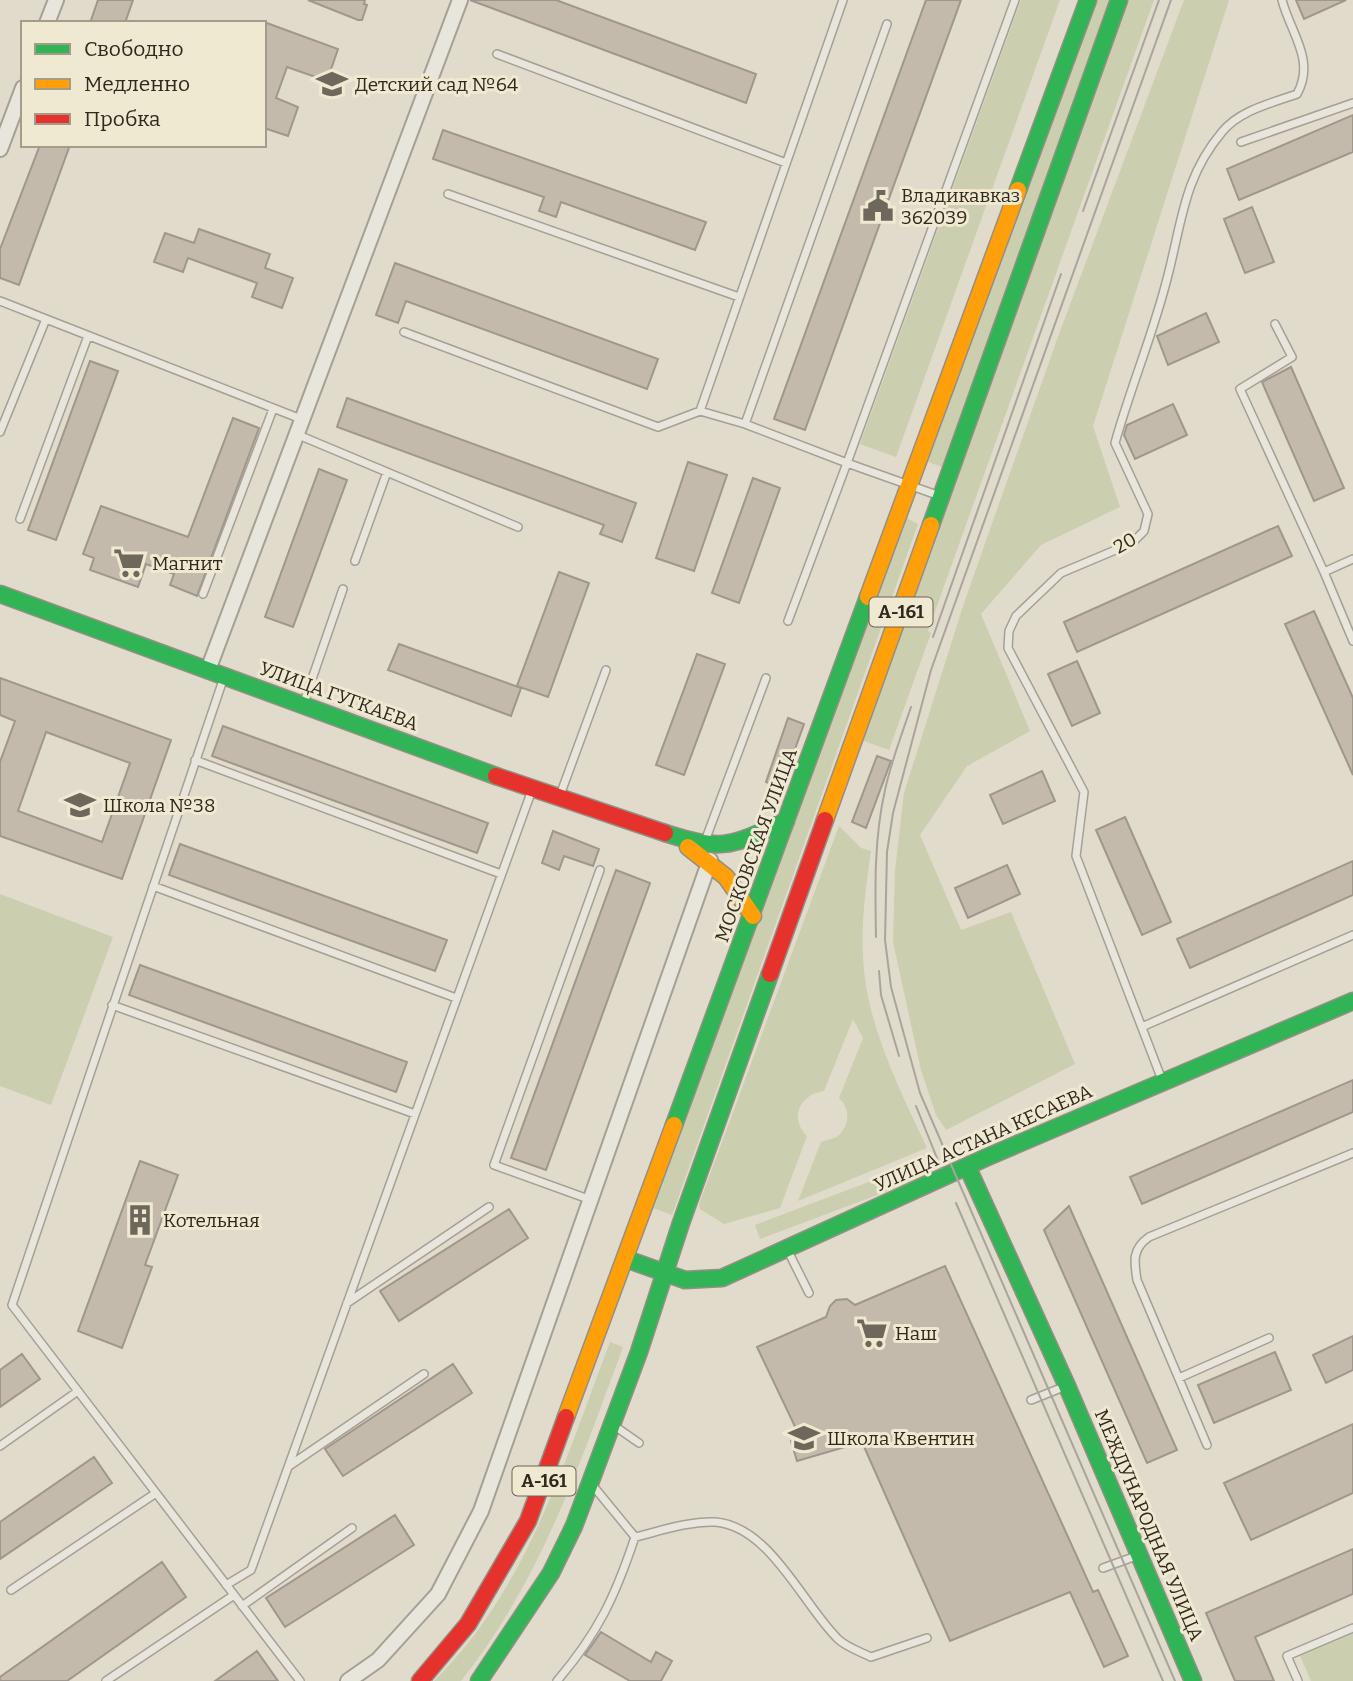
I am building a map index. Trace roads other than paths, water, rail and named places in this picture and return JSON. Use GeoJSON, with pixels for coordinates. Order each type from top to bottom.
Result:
{"type":"FeatureCollection","features":[{"type":"Feature","properties":{"kind":"main road","name":"МОСКОВСКАЯ УЛИЦА"},"geometry":{"type":"LineString","coordinates":[[420,1681],[468,1623],[528,1521],[753,916],[1088,0]]}},
{"type":"Feature","properties":{"kind":"main road","name":"А-161"},"geometry":{"type":"LineString","coordinates":[[479,1681],[551,1573],[592,1483],[1119,0]]}},
{"type":"Feature","properties":{"kind":"main road","name":"УЛИЦА ГУГКАЕВА"},"geometry":{"type":"LineString","coordinates":[[0,594],[559,799],[665,834],[707,853],[733,881],[753,916]]}},
{"type":"Feature","properties":{"kind":"main road"},"geometry":{"type":"LineString","coordinates":[[707,853],[735,844],[786,821]]}},
{"type":"Feature","properties":{"kind":"main road","name":"УЛИЦА АСТАНА КЕСАЕВА"},"geometry":{"type":"LineString","coordinates":[[626,1259],[685,1280],[722,1278],[967,1166],[1353,1001]]}},
{"type":"Feature","properties":{"kind":"main road","name":"МЕЖДУНАРОДНАЯ УЛИЦА"},"geometry":{"type":"LineString","coordinates":[[967,1166],[1067,1386],[1192,1681]]}},
{"type":"Feature","properties":{"kind":"street"},"geometry":{"type":"LineString","coordinates":[[48,21],[56,0]]}},
{"type":"Feature","properties":{"kind":"street"},"geometry":{"type":"LineString","coordinates":[[216,673],[295,434],[460,0]]}},
{"type":"Feature","properties":{"kind":"street"},"geometry":{"type":"LineString","coordinates":[[0,149],[21,93]]}},
{"type":"Feature","properties":{"kind":"street"},"geometry":{"type":"LineString","coordinates":[[348,1681],[378,1660],[439,1594],[481,1511],[592,1200],[707,853]]}},
{"type":"Feature","properties":{"kind":"lane"},"geometry":{"type":"LineString","coordinates":[[699,411],[843,0]]}},
{"type":"Feature","properties":{"kind":"lane"},"geometry":{"type":"LineString","coordinates":[[788,621],[1015,0]]}},
{"type":"Feature","properties":{"kind":"lane","name":"20"},"geometry":{"type":"LineString","coordinates":[[1163,1082],[1076,856],[1084,792],[1008,648],[1009,631],[1016,616],[1061,573],[1132,543],[1144,531],[1148,514],[1115,443],[1168,274],[1176,230],[1192,175],[1223,131],[1244,114],[1297,94],[1305,80],[1301,44],[1282,0]]}},
{"type":"Feature","properties":{"kind":"lane"},"geometry":{"type":"LineString","coordinates":[[745,424],[887,24]]}},
{"type":"Feature","properties":{"kind":"lane"},"geometry":{"type":"LineString","coordinates":[[497,54],[786,163]]}},
{"type":"Feature","properties":{"kind":"lane"},"geometry":{"type":"LineString","coordinates":[[1241,142],[1353,103]]}},
{"type":"Feature","properties":{"kind":"lane"},"geometry":{"type":"LineString","coordinates":[[448,194],[739,297]]}},
{"type":"Feature","properties":{"kind":"lane"},"geometry":{"type":"LineString","coordinates":[[0,301],[301,419]]}},
{"type":"Feature","properties":{"kind":"lane"},"geometry":{"type":"LineString","coordinates":[[0,432],[46,319]]}},
{"type":"Feature","properties":{"kind":"lane"},"geometry":{"type":"LineString","coordinates":[[1276,324],[1292,357],[1240,389],[1353,640]]}},
{"type":"Feature","properties":{"kind":"lane"},"geometry":{"type":"LineString","coordinates":[[404,332],[658,426],[699,411],[745,424],[941,496]]}},
{"type":"Feature","properties":{"kind":"lane"},"geometry":{"type":"LineString","coordinates":[[20,519],[88,336]]}},
{"type":"Feature","properties":{"kind":"lane"},"geometry":{"type":"LineString","coordinates":[[203,594],[274,409]]}},
{"type":"Feature","properties":{"kind":"lane"},"geometry":{"type":"LineString","coordinates":[[295,434],[518,527]]}},
{"type":"Feature","properties":{"kind":"lane"},"geometry":{"type":"LineString","coordinates":[[355,561],[387,472]]}},
{"type":"Feature","properties":{"kind":"lane"},"geometry":{"type":"LineString","coordinates":[[1324,572],[1353,559]]}},
{"type":"Feature","properties":{"kind":"lane"},"geometry":{"type":"LineString","coordinates":[[303,705],[343,589]]}},
{"type":"Feature","properties":{"kind":"lane"},"geometry":{"type":"LineString","coordinates":[[559,799],[606,670]]}},
{"type":"Feature","properties":{"kind":"lane"},"geometry":{"type":"LineString","coordinates":[[216,673],[195,760],[12,1305],[299,1681]]}},
{"type":"Feature","properties":{"kind":"lane"},"geometry":{"type":"LineString","coordinates":[[707,853],[766,678]]}},
{"type":"Feature","properties":{"kind":"lane"},"geometry":{"type":"LineString","coordinates":[[195,760],[501,874]]}},
{"type":"Feature","properties":{"kind":"lane"},"geometry":{"type":"LineString","coordinates":[[226,1585],[251,1570],[532,789]]}},
{"type":"Feature","properties":{"kind":"lane"},"geometry":{"type":"LineString","coordinates":[[592,1200],[494,1165],[600,870]]}},
{"type":"Feature","properties":{"kind":"lane"},"geometry":{"type":"LineString","coordinates":[[152,886],[456,998]]}},
{"type":"Feature","properties":{"kind":"lane"},"geometry":{"type":"LineString","coordinates":[[1143,1026],[1353,935]]}},
{"type":"Feature","properties":{"kind":"lane"},"geometry":{"type":"LineString","coordinates":[[112,1006],[415,1114]]}},
{"type":"Feature","properties":{"kind":"lane"},"geometry":{"type":"LineString","coordinates":[[1207,1445],[1137,1280],[1134,1254],[1139,1244],[1149,1237],[1353,1153]]}},
{"type":"Feature","properties":{"kind":"lane"},"geometry":{"type":"LineString","coordinates":[[347,1303],[489,1208]]}},
{"type":"Feature","properties":{"kind":"lane"},"geometry":{"type":"LineString","coordinates":[[787,1248],[809,1293]]}},
{"type":"Feature","properties":{"kind":"lane"},"geometry":{"type":"LineString","coordinates":[[1179,1378],[1269,1338]]}},
{"type":"Feature","properties":{"kind":"lane"},"geometry":{"type":"LineString","coordinates":[[288,1466],[424,1374]]}},
{"type":"Feature","properties":{"kind":"lane"},"geometry":{"type":"LineString","coordinates":[[1031,1400],[1067,1386]]}},
{"type":"Feature","properties":{"kind":"lane"},"geometry":{"type":"LineString","coordinates":[[0,1446],[78,1391]]}},
{"type":"Feature","properties":{"kind":"lane"},"geometry":{"type":"LineString","coordinates":[[612,1425],[639,1443]]}},
{"type":"Feature","properties":{"kind":"lane"},"geometry":{"type":"LineString","coordinates":[[592,1483],[635,1537]]}},
{"type":"Feature","properties":{"kind":"lane"},"geometry":{"type":"LineString","coordinates":[[11,1590],[156,1493]]}},
{"type":"Feature","properties":{"kind":"lane"},"geometry":{"type":"LineString","coordinates":[[635,1537],[680,1526],[716,1522],[744,1532],[772,1555],[839,1641],[871,1657],[927,1638]]}},
{"type":"Feature","properties":{"kind":"lane"},"geometry":{"type":"LineString","coordinates":[[242,1606],[352,1528]]}},
{"type":"Feature","properties":{"kind":"lane"},"geometry":{"type":"LineString","coordinates":[[557,1681],[588,1644],[617,1591],[635,1537]]}},
{"type":"Feature","properties":{"kind":"lane"},"geometry":{"type":"LineString","coordinates":[[1103,1567],[1140,1555]]}},
{"type":"Feature","properties":{"kind":"lane"},"geometry":{"type":"LineString","coordinates":[[106,1681],[234,1595]]}},
{"type":"Feature","properties":{"kind":"lane"},"geometry":{"type":"LineString","coordinates":[[1298,1681],[1287,1656],[1353,1628]]}},
{"type":"Feature","properties":{"kind":"tram line"},"geometry":{"type":"LineString","coordinates":[[1083,211],[1159,0]]}},
{"type":"Feature","properties":{"kind":"tram line"},"geometry":{"type":"LineString","coordinates":[[1171,0],[931,670],[893,813],[887,852],[885,940],[891,987],[920,1093],[1175,1681]]}},
{"type":"Feature","properties":{"kind":"tram line"},"geometry":{"type":"LineString","coordinates":[[933,637],[1061,274]]}},
{"type":"Feature","properties":{"kind":"tram line"},"geometry":{"type":"LineString","coordinates":[[876,937],[876,863],[881,808],[890,769],[911,707]]}},
{"type":"Feature","properties":{"kind":"tram line"},"geometry":{"type":"LineString","coordinates":[[879,971],[881,995],[899,1056]]}},
{"type":"Feature","properties":{"kind":"tram line"},"geometry":{"type":"LineString","coordinates":[[916,1106],[941,1168]]}},
{"type":"Feature","properties":{"kind":"tram line"},"geometry":{"type":"LineString","coordinates":[[956,1203],[1163,1681]]}},
{"type":"Feature","properties":{"kind":"place","name":"Детский сад №64"},"geometry":{"type":"Point","coordinates":[332,84]}},
{"type":"Feature","properties":{"kind":"place","name":"Владикавказ 362039"},"geometry":{"type":"Point","coordinates":[878,206]}},
{"type":"Feature","properties":{"kind":"place","name":"Магнит"},"geometry":{"type":"Point","coordinates":[129,563]}},
{"type":"Feature","properties":{"kind":"place","name":"Школа №38"},"geometry":{"type":"Point","coordinates":[80,805]}},
{"type":"Feature","properties":{"kind":"place","name":"Котельная"},"geometry":{"type":"Point","coordinates":[140,1220]}},
{"type":"Feature","properties":{"kind":"place","name":"Наш"},"geometry":{"type":"Point","coordinates":[872,1333]}},
{"type":"Feature","properties":{"kind":"place","name":"Школа Квентин"},"geometry":{"type":"Point","coordinates":[804,1438]}}]}
